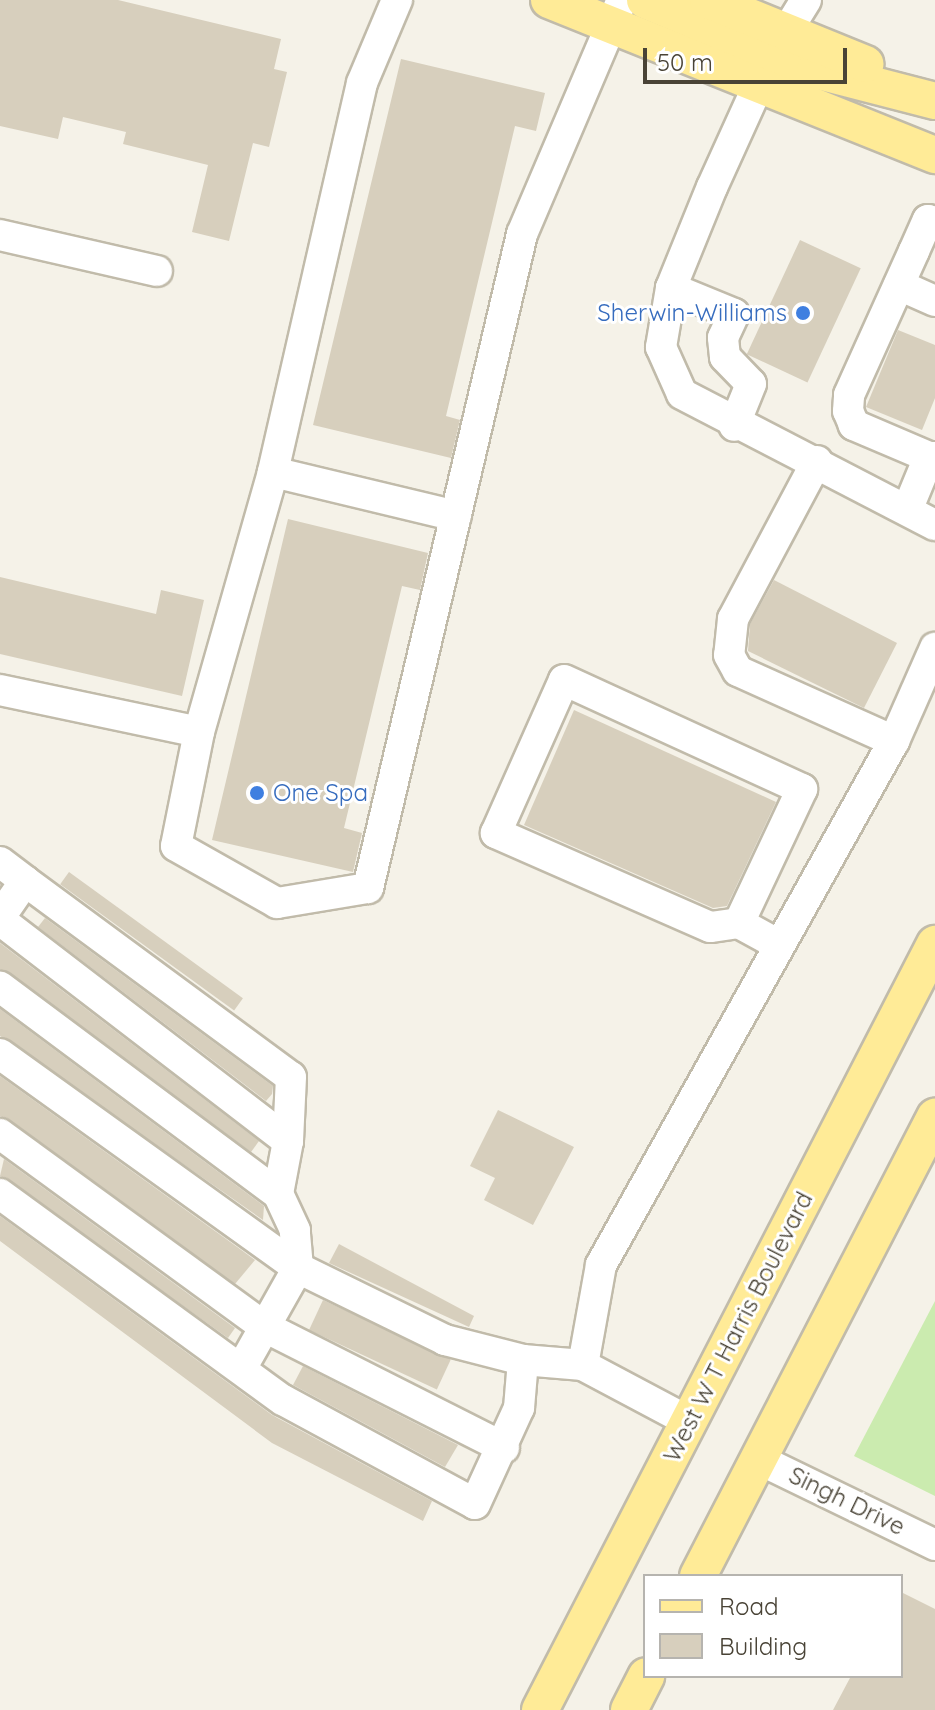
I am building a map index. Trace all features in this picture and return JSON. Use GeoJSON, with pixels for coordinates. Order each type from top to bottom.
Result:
{"type":"FeatureCollection","features":[{"type":"Feature","properties":{"kind":"main road"},"geometry":{"type":"LineString","coordinates":[[549,0],[616,12],[935,101]]}},
{"type":"Feature","properties":{"kind":"main road"},"geometry":{"type":"LineString","coordinates":[[645,0],[775,58],[935,155]]}},
{"type":"Feature","properties":{"kind":"main road"},"geometry":{"type":"LineString","coordinates":[[708,0],[775,58],[935,93]]}},
{"type":"Feature","properties":{"kind":"main road","name":"West W T Harris Boulevard"},"geometry":{"type":"LineString","coordinates":[[540,1710],[935,944]]}},
{"type":"Feature","properties":{"kind":"main road"},"geometry":{"type":"LineString","coordinates":[[699,1574],[935,1117]]}},
{"type":"Feature","properties":{"kind":"main road"},"geometry":{"type":"LineString","coordinates":[[629,1710],[645,1678]]}},
{"type":"Feature","properties":{"kind":"lane"},"geometry":{"type":"LineString","coordinates":[[397,0],[362,83],[273,472],[199,732],[176,846],[277,903],[368,888],[522,234],[616,12]]}},
{"type":"Feature","properties":{"kind":"lane"},"geometry":{"type":"LineString","coordinates":[[806,0],[775,58],[671,288],[661,347],[682,394],[734,426],[817,461],[935,525]]}},
{"type":"Feature","properties":{"kind":"lane"},"geometry":{"type":"LineString","coordinates":[[908,508],[932,457],[854,425],[848,411],[849,395],[928,220],[935,222]]}},
{"type":"Feature","properties":{"kind":"lane"},"geometry":{"type":"LineString","coordinates":[[0,235],[157,271]]}},
{"type":"Feature","properties":{"kind":"lane"},"geometry":{"type":"LineString","coordinates":[[899,285],[934,297]]}},
{"type":"Feature","properties":{"kind":"lane"},"geometry":{"type":"LineString","coordinates":[[671,288],[734,314],[723,338],[725,357],[751,384],[734,426]]}},
{"type":"Feature","properties":{"kind":"lane"},"geometry":{"type":"LineString","coordinates":[[817,461],[733,619],[729,655],[738,671],[894,741]]}},
{"type":"Feature","properties":{"kind":"lane"},"geometry":{"type":"LineString","coordinates":[[273,472],[456,516]]}},
{"type":"Feature","properties":{"kind":"lane"},"geometry":{"type":"LineString","coordinates":[[583,1365],[601,1265],[894,741],[935,648]]}},
{"type":"Feature","properties":{"kind":"lane"},"geometry":{"type":"LineString","coordinates":[[739,923],[802,789],[564,680],[496,833],[710,927],[739,923],[779,945]]}},
{"type":"Feature","properties":{"kind":"lane"},"geometry":{"type":"LineString","coordinates":[[0,690],[199,732]]}},
{"type":"Feature","properties":{"kind":"lane"},"geometry":{"type":"LineString","coordinates":[[0,862],[291,1077],[288,1141],[278,1194]]}},
{"type":"Feature","properties":{"kind":"lane"},"geometry":{"type":"LineString","coordinates":[[25,881],[0,919],[288,1141]]}},
{"type":"Feature","properties":{"kind":"lane"},"geometry":{"type":"LineString","coordinates":[[0,987],[278,1194],[295,1230],[298,1268],[241,1369]]}},
{"type":"Feature","properties":{"kind":"lane"},"geometry":{"type":"LineString","coordinates":[[0,1054],[298,1268],[445,1340],[523,1360],[583,1365],[690,1422]]}},
{"type":"Feature","properties":{"kind":"lane"},"geometry":{"type":"LineString","coordinates":[[0,1134],[263,1326],[504,1448]]}},
{"type":"Feature","properties":{"kind":"lane"},"geometry":{"type":"LineString","coordinates":[[0,1194],[283,1400],[475,1504],[504,1448],[519,1408],[523,1360]]}},
{"type":"Feature","properties":{"kind":"lane","name":"Singh Drive"},"geometry":{"type":"LineString","coordinates":[[758,1459],[935,1545]]}},
{"type":"Feature","properties":{"kind":"green space"},"geometry":{"type":"Polygon","coordinates":[[[935,1301],[935,1496],[854,1456],[935,1301]]]}},
{"type":"Feature","properties":{"kind":"building"},"geometry":{"type":"Polygon","coordinates":[[[0,0],[118,0],[281,39],[274,69],[287,72],[269,147],[253,143],[229,241],[192,232],[208,165],[123,144],[126,132],[63,117],[58,139],[0,126],[0,0]]]}},
{"type":"Feature","properties":{"kind":"building"},"geometry":{"type":"Polygon","coordinates":[[[401,59],[545,93],[536,131],[515,126],[446,416],[460,420],[451,458],[313,425],[401,59]]]}},
{"type":"Feature","properties":{"kind":"building","name":"Sherwin-Williams"},"geometry":{"type":"Polygon","coordinates":[[[800,240],[861,268],[807,383],[747,354],[800,240]]]}},
{"type":"Feature","properties":{"kind":"building"},"geometry":{"type":"Polygon","coordinates":[[[898,330],[935,345],[935,398],[922,430],[866,407],[898,330]]]}},
{"type":"Feature","properties":{"kind":"building"},"geometry":{"type":"Polygon","coordinates":[[[288,519],[428,553],[420,590],[402,586],[344,828],[362,833],[353,872],[212,840],[288,519]]]}},
{"type":"Feature","properties":{"kind":"building"},"geometry":{"type":"Polygon","coordinates":[[[0,577],[156,614],[161,590],[204,600],[182,696],[0,654],[0,577]]]}},
{"type":"Feature","properties":{"kind":"building"},"geometry":{"type":"Polygon","coordinates":[[[774,580],[897,643],[864,708],[748,651],[750,624],[774,580]]]}},
{"type":"Feature","properties":{"kind":"building"},"geometry":{"type":"Polygon","coordinates":[[[574,710],[776,802],[727,906],[713,908],[524,825],[574,710]]]}},
{"type":"Feature","properties":{"kind":"building"},"geometry":{"type":"Polygon","coordinates":[[[69,872],[243,998],[234,1011],[60,884],[69,872]]]}},
{"type":"Feature","properties":{"kind":"building"},"geometry":{"type":"Polygon","coordinates":[[[45,918],[273,1086],[272,1094],[266,1101],[38,927],[45,918]]]}},
{"type":"Feature","properties":{"kind":"building"},"geometry":{"type":"Polygon","coordinates":[[[0,943],[259,1141],[251,1152],[0,969],[0,943]]]}},
{"type":"Feature","properties":{"kind":"building"},"geometry":{"type":"Polygon","coordinates":[[[0,1009],[264,1206],[263,1220],[0,1036],[0,1009]]]}},
{"type":"Feature","properties":{"kind":"building"},"geometry":{"type":"Polygon","coordinates":[[[0,1076],[255,1260],[235,1284],[0,1116],[0,1076]]]}},
{"type":"Feature","properties":{"kind":"building"},"geometry":{"type":"Polygon","coordinates":[[[498,1110],[574,1147],[533,1225],[484,1200],[495,1178],[470,1166],[498,1110]]]}},
{"type":"Feature","properties":{"kind":"building"},"geometry":{"type":"Polygon","coordinates":[[[4,1159],[235,1328],[228,1338],[0,1176],[4,1159]]]}},
{"type":"Feature","properties":{"kind":"building"},"geometry":{"type":"Polygon","coordinates":[[[0,1216],[272,1415],[432,1501],[423,1521],[272,1443],[0,1241],[0,1216]]]}},
{"type":"Feature","properties":{"kind":"building"},"geometry":{"type":"Polygon","coordinates":[[[339,1244],[474,1316],[469,1327],[329,1263],[339,1244]]]}},
{"type":"Feature","properties":{"kind":"building"},"geometry":{"type":"Polygon","coordinates":[[[323,1300],[451,1360],[437,1389],[309,1330],[323,1300]]]}},
{"type":"Feature","properties":{"kind":"building"},"geometry":{"type":"Polygon","coordinates":[[[303,1366],[458,1445],[445,1467],[293,1385],[303,1366]]]}},
{"type":"Feature","properties":{"kind":"building"},"geometry":{"type":"Polygon","coordinates":[[[903,1593],[935,1609],[935,1710],[833,1710],[850,1678],[903,1678],[903,1593]]]}},
{"type":"Feature","properties":{"kind":"place","name":"Sherwin-Williams"},"geometry":{"type":"Point","coordinates":[803,313]}},
{"type":"Feature","properties":{"kind":"place","name":"One Spa"},"geometry":{"type":"Point","coordinates":[257,793]}}]}
